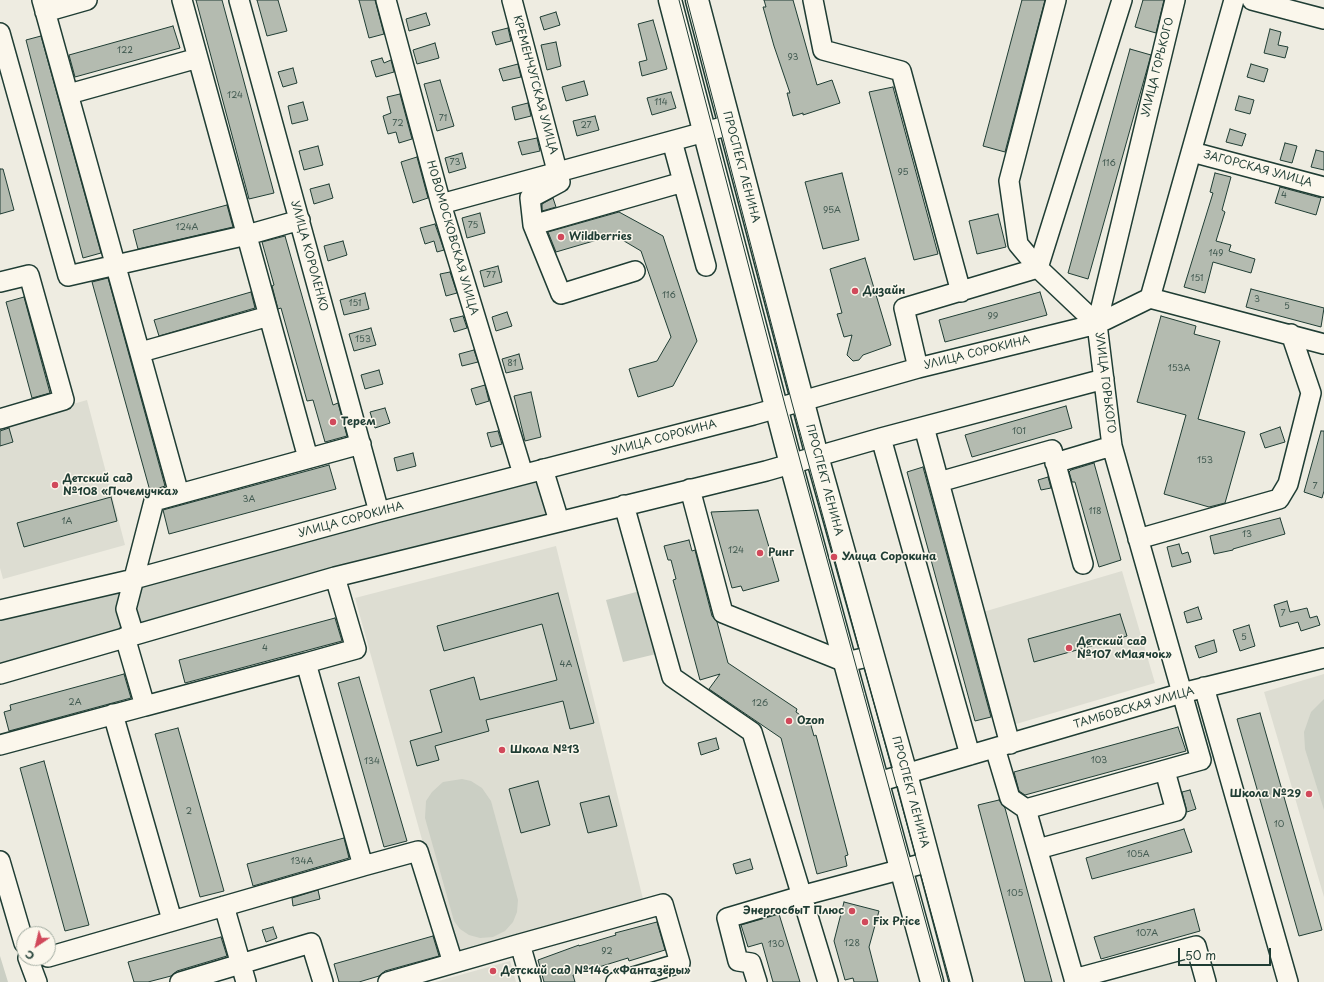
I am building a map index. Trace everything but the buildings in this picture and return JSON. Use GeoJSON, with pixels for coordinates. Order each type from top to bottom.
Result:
{"type":"FeatureCollection","features":[{"type":"Feature","properties":{"kind":"main road"},"geometry":{"type":"LineString","coordinates":[[670,0],[776,408],[932,982]]}},
{"type":"Feature","properties":{"kind":"main road","name":"ПРОСПЕКТ ЛЕНИНА"},"geometry":{"type":"LineString","coordinates":[[697,0],[817,456],[906,774],[961,982]]}},
{"type":"Feature","properties":{"kind":"street"},"geometry":{"type":"LineString","coordinates":[[88,0],[44,6],[141,352],[179,494]]}},
{"type":"Feature","properties":{"kind":"street"},"geometry":{"type":"LineString","coordinates":[[182,0],[308,458]]}},
{"type":"Feature","properties":{"kind":"street","name":"УЛИЦА КОРОЛЕНКО"},"geometry":{"type":"LineString","coordinates":[[239,0],[379,512]]}},
{"type":"Feature","properties":{"kind":"street","name":"НОВОМОСКОВСКАЯ УЛИЦА"},"geometry":{"type":"LineString","coordinates":[[386,0],[441,204],[523,474]]}},
{"type":"Feature","properties":{"kind":"street","name":"КРЕМЕНЧУГСКАЯ УЛИЦА"},"geometry":{"type":"LineString","coordinates":[[512,0],[557,171]]}},
{"type":"Feature","properties":{"kind":"street"},"geometry":{"type":"LineString","coordinates":[[813,0],[823,50],[901,71],[961,292]]}},
{"type":"Feature","properties":{"kind":"street"},"geometry":{"type":"LineString","coordinates":[[1056,0],[1009,181],[1018,244],[1038,268],[1097,324]]}},
{"type":"Feature","properties":{"kind":"street"},"geometry":{"type":"LineString","coordinates":[[1038,268],[1122,0]]}},
{"type":"Feature","properties":{"kind":"street","name":"УЛИЦА ГОРЬКОГО"},"geometry":{"type":"LineString","coordinates":[[1165,770],[1201,760],[1112,446],[1097,324],[1175,0]]}},
{"type":"Feature","properties":{"kind":"street"},"geometry":{"type":"LineString","coordinates":[[1234,0],[1150,298],[1291,334],[1324,344]]}},
{"type":"Feature","properties":{"kind":"street"},"geometry":{"type":"LineString","coordinates":[[1252,0],[1324,19]]}},
{"type":"Feature","properties":{"kind":"street"},"geometry":{"type":"LineString","coordinates":[[0,33],[68,276],[247,235],[300,220]]}},
{"type":"Feature","properties":{"kind":"street"},"geometry":{"type":"LineString","coordinates":[[68,94],[198,58]]}},
{"type":"Feature","properties":{"kind":"street"},"geometry":{"type":"LineString","coordinates":[[441,204],[557,171],[587,165],[730,125]]}},
{"type":"Feature","properties":{"kind":"street"},"geometry":{"type":"LineString","coordinates":[[672,141],[706,266]]}},
{"type":"Feature","properties":{"kind":"street","name":"ЗАГОРСКАЯ УЛИЦА"},"geometry":{"type":"LineString","coordinates":[[1192,152],[1324,187]]}},
{"type":"Feature","properties":{"kind":"street"},"geometry":{"type":"LineString","coordinates":[[557,171],[560,182],[530,198],[533,225],[561,294],[635,271]]}},
{"type":"Feature","properties":{"kind":"street"},"geometry":{"type":"LineString","coordinates":[[533,225],[683,182]]}},
{"type":"Feature","properties":{"kind":"street"},"geometry":{"type":"LineString","coordinates":[[918,368],[904,308],[1038,268]]}},
{"type":"Feature","properties":{"kind":"street"},"geometry":{"type":"LineString","coordinates":[[0,282],[29,275],[64,400],[0,419]]}},
{"type":"Feature","properties":{"kind":"street","name":"УЛИЦА СОРОКИНА"},"geometry":{"type":"LineString","coordinates":[[0,610],[134,579],[379,512],[776,408],[918,368],[1097,324],[1150,298]]}},
{"type":"Feature","properties":{"kind":"street"},"geometry":{"type":"LineString","coordinates":[[141,352],[269,316]]}},
{"type":"Feature","properties":{"kind":"street"},"geometry":{"type":"LineString","coordinates":[[1138,539],[1279,499],[1288,484],[1311,393],[1291,334]]}},
{"type":"Feature","properties":{"kind":"street"},"geometry":{"type":"LineString","coordinates":[[0,674],[335,577],[791,464],[881,438],[1104,378]]}},
{"type":"Feature","properties":{"kind":"street"},"geometry":{"type":"LineString","coordinates":[[924,427],[939,482],[1002,746],[1010,798],[1026,809],[1074,981],[1196,946],[1206,982]]}},
{"type":"Feature","properties":{"kind":"street"},"geometry":{"type":"LineString","coordinates":[[881,438],[970,755]]}},
{"type":"Feature","properties":{"kind":"street"},"geometry":{"type":"LineString","coordinates":[[145,706],[129,636],[126,609],[154,501],[361,444]]}},
{"type":"Feature","properties":{"kind":"street"},"geometry":{"type":"LineString","coordinates":[[1055,463],[1112,446]]}},
{"type":"Feature","properties":{"kind":"street"},"geometry":{"type":"LineString","coordinates":[[939,482],[1052,450],[1083,564]]}},
{"type":"Feature","properties":{"kind":"street"},"geometry":{"type":"LineString","coordinates":[[543,470],[559,521]]}},
{"type":"Feature","properties":{"kind":"street"},"geometry":{"type":"LineString","coordinates":[[690,489],[723,613],[845,662],[873,656]]}},
{"type":"Feature","properties":{"kind":"street"},"geometry":{"type":"LineString","coordinates":[[624,505],[672,677],[752,732],[828,982]]}},
{"type":"Feature","properties":{"kind":"street"},"geometry":{"type":"LineString","coordinates":[[0,745],[356,649],[335,577]]}},
{"type":"Feature","properties":{"kind":"street","name":"ТАМБОВСКАЯ УЛИЦА"},"geometry":{"type":"LineString","coordinates":[[878,782],[1182,694],[1324,658]]}},
{"type":"Feature","properties":{"kind":"street"},"geometry":{"type":"LineString","coordinates":[[306,663],[363,866]]}},
{"type":"Feature","properties":{"kind":"street"},"geometry":{"type":"LineString","coordinates":[[1204,688],[1288,982]]}},
{"type":"Feature","properties":{"kind":"street"},"geometry":{"type":"LineString","coordinates":[[112,714],[170,913],[170,921]]}},
{"type":"Feature","properties":{"kind":"street"},"geometry":{"type":"LineString","coordinates":[[1026,809],[1165,770],[1176,810],[1038,849]]}},
{"type":"Feature","properties":{"kind":"street"},"geometry":{"type":"LineString","coordinates":[[56,954],[418,851],[453,963]]}},
{"type":"Feature","properties":{"kind":"street"},"geometry":{"type":"LineString","coordinates":[[0,860],[19,926]]}},
{"type":"Feature","properties":{"kind":"street"},"geometry":{"type":"LineString","coordinates":[[757,982],[751,963],[738,961],[727,918],[901,868],[929,862]]}},
{"type":"Feature","properties":{"kind":"street"},"geometry":{"type":"LineString","coordinates":[[388,982],[663,904],[680,963],[616,982]]}},
{"type":"Feature","properties":{"kind":"street"},"geometry":{"type":"LineString","coordinates":[[224,906],[243,973]]}},
{"type":"Feature","properties":{"kind":"street"},"geometry":{"type":"LineString","coordinates":[[180,982],[243,973],[311,943],[323,982]]}},
{"type":"Feature","properties":{"kind":"street"},"geometry":{"type":"LineString","coordinates":[[520,944],[532,982]]}},
{"type":"Feature","properties":{"kind":"street"},"geometry":{"type":"LineString","coordinates":[[37,982],[38,966]]}},
{"type":"Feature","properties":{"kind":"shaded area","name":"Детский сад №108 «Почемучка»"},"geometry":{"type":"Polygon","coordinates":[[[87,400],[125,545],[3,579],[0,568],[0,425],[87,400]]]}},
{"type":"Feature","properties":{"kind":"shaded area"},"geometry":{"type":"Polygon","coordinates":[[[543,469],[559,521],[0,674],[0,610],[543,469]]]}},
{"type":"Feature","properties":{"kind":"shaded area","name":"Школа №13"},"geometry":{"type":"Polygon","coordinates":[[[556,546],[644,903],[454,955],[355,598],[556,546]]]}},
{"type":"Feature","properties":{"kind":"shaded area","name":"Детский сад №107 «Маячок»"},"geometry":{"type":"Polygon","coordinates":[[[1122,571],[1155,683],[1016,724],[983,612],[1122,571]]]}},
{"type":"Feature","properties":{"kind":"shaded area"},"geometry":{"type":"Polygon","coordinates":[[[640,591],[656,654],[623,662],[606,600],[640,591]]]}},
{"type":"Feature","properties":{"kind":"shaded area","name":"Школа №29"},"geometry":{"type":"Polygon","coordinates":[[[1324,674],[1324,897],[1264,692],[1324,674]]]}},
{"type":"Feature","properties":{"kind":"shaded area"},"geometry":{"type":"Polygon","coordinates":[[[1324,699],[1324,810],[1305,749],[1304,732],[1311,712],[1324,699]]]}},
{"type":"Feature","properties":{"kind":"shaded area"},"geometry":{"type":"Polygon","coordinates":[[[462,779],[471,781],[482,788],[491,801],[518,900],[517,912],[513,922],[505,931],[493,937],[480,938],[469,935],[460,929],[454,921],[425,818],[426,801],[432,792],[443,782],[462,779]]]}},
{"type":"Feature","properties":{"kind":"shaded area"},"geometry":{"type":"Polygon","coordinates":[[[0,956],[8,982],[0,982],[0,956]]]}},
{"type":"Feature","properties":{"kind":"shaded area","name":"Детский сад №146 «Фантазёры»"},"geometry":{"type":"Polygon","coordinates":[[[510,961],[516,982],[435,982],[510,961]]]}},
{"type":"Feature","properties":{"kind":"tram line"},"geometry":{"type":"LineString","coordinates":[[679,0],[785,405],[942,982]]}},
{"type":"Feature","properties":{"kind":"tram line"},"geometry":{"type":"LineString","coordinates":[[687,0],[792,403],[950,982]]}},
{"type":"Feature","properties":{"kind":"place","name":"Wildberries"},"geometry":{"type":"Point","coordinates":[561,237]}},
{"type":"Feature","properties":{"kind":"place","name":"Дизайн"},"geometry":{"type":"Point","coordinates":[855,291]}},
{"type":"Feature","properties":{"kind":"place","name":"Терем"},"geometry":{"type":"Point","coordinates":[333,422]}},
{"type":"Feature","properties":{"kind":"place","name":"Детский сад №108 «Почемучка»"},"geometry":{"type":"Point","coordinates":[55,485]}},
{"type":"Feature","properties":{"kind":"place","name":"Ринг"},"geometry":{"type":"Point","coordinates":[760,553]}},
{"type":"Feature","properties":{"kind":"place","name":"Улица Сорокина"},"geometry":{"type":"Point","coordinates":[834,557]}},
{"type":"Feature","properties":{"kind":"place","name":"Детский сад №107 «Маячок»"},"geometry":{"type":"Point","coordinates":[1069,648]}},
{"type":"Feature","properties":{"kind":"place","name":"Ozon"},"geometry":{"type":"Point","coordinates":[789,721]}},
{"type":"Feature","properties":{"kind":"place","name":"Школа №13"},"geometry":{"type":"Point","coordinates":[502,750]}},
{"type":"Feature","properties":{"kind":"place","name":"Школа №29"},"geometry":{"type":"Point","coordinates":[1309,794]}},
{"type":"Feature","properties":{"kind":"place","name":"ЭнергосбыТ Плюс"},"geometry":{"type":"Point","coordinates":[852,911]}},
{"type":"Feature","properties":{"kind":"place","name":"Fix Price"},"geometry":{"type":"Point","coordinates":[865,922]}},
{"type":"Feature","properties":{"kind":"place","name":"Детский сад №146 «Фантазёры»"},"geometry":{"type":"Point","coordinates":[493,971]}}]}
